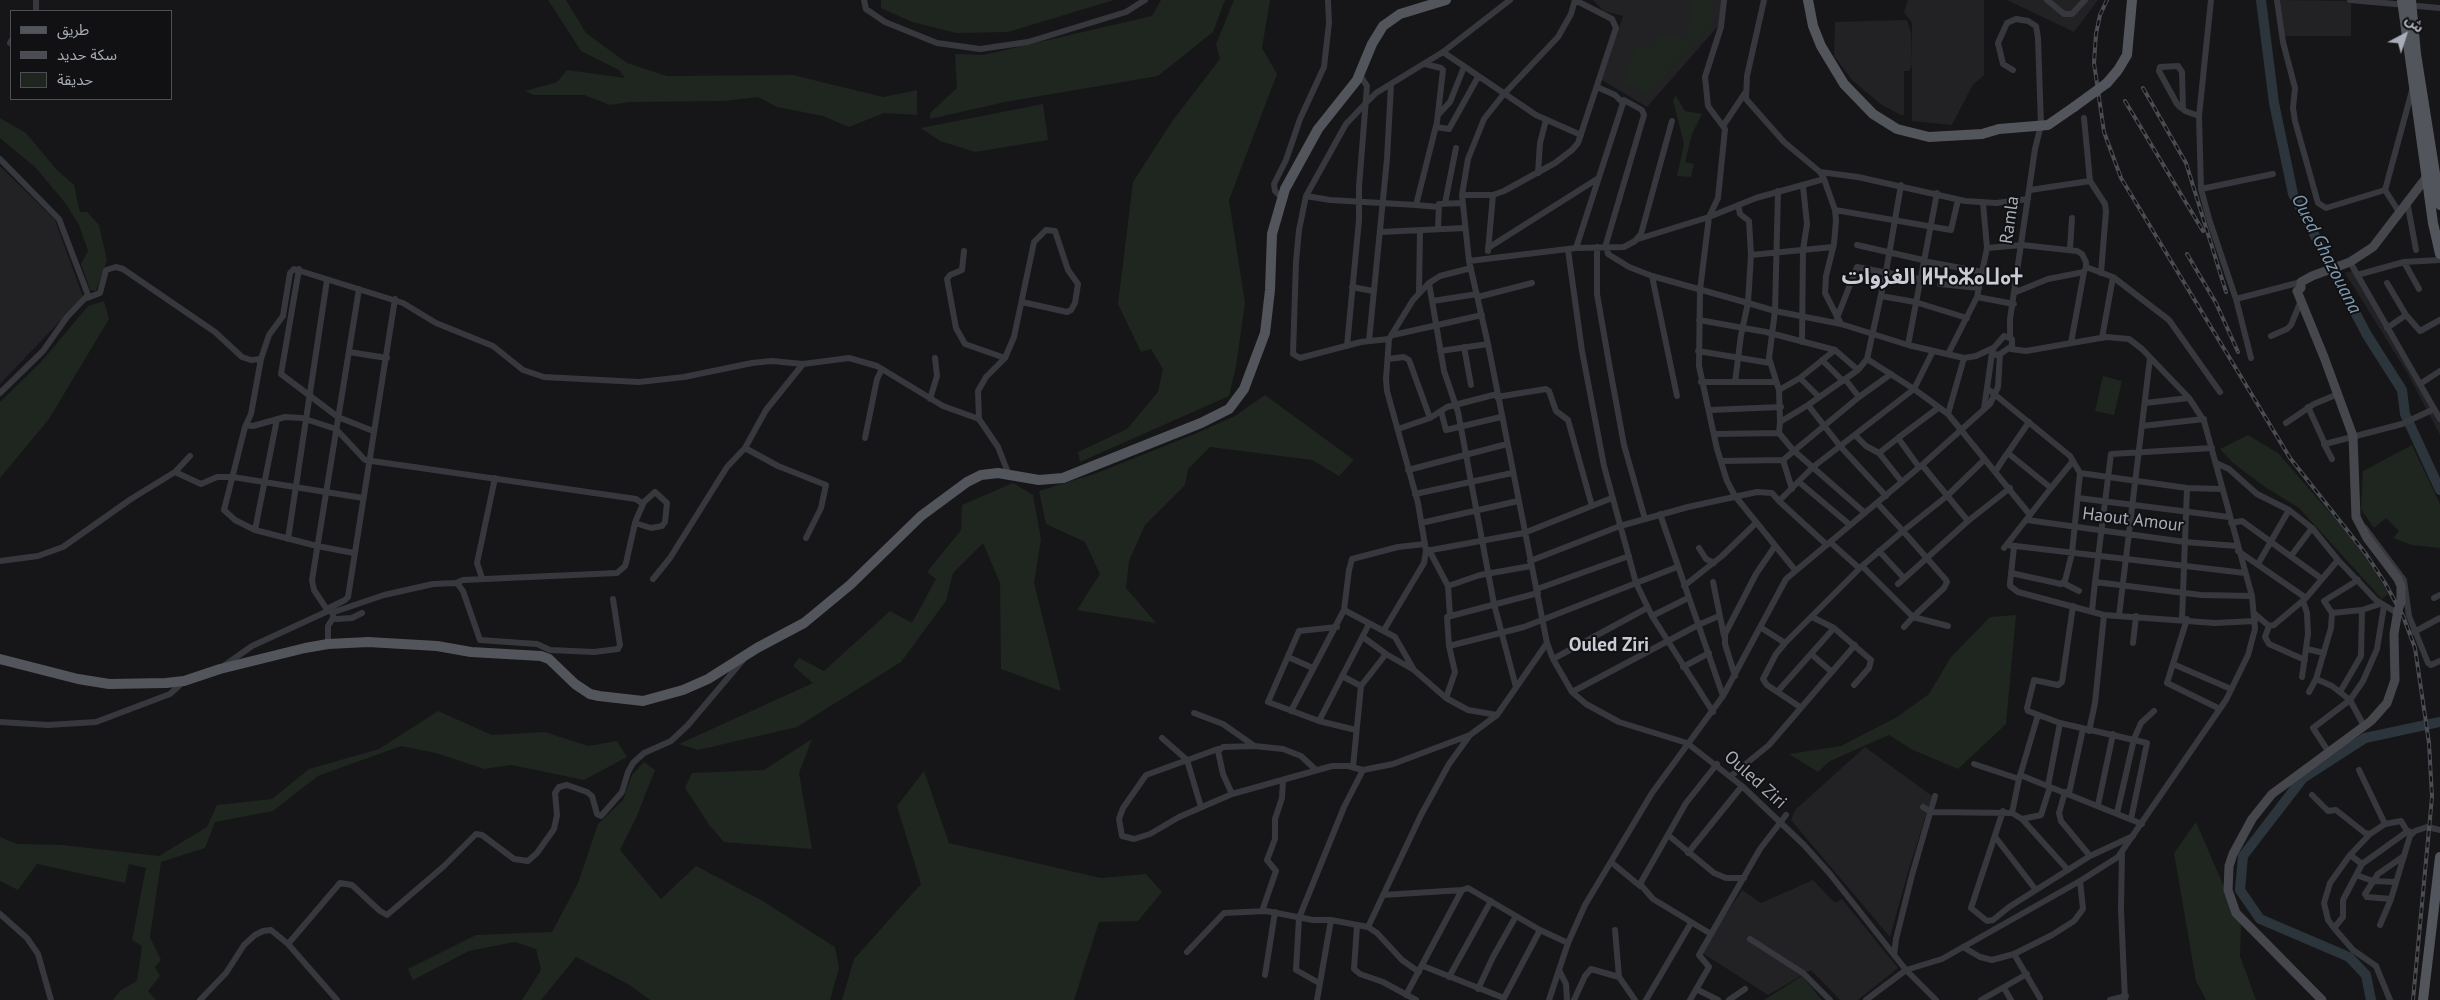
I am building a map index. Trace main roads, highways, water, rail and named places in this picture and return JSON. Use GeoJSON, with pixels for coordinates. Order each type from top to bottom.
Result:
{"type":"FeatureCollection","features":[{"type":"Feature","properties":{"kind":"main road"},"geometry":{"type":"LineString","coordinates":[[0,659],[78,679],[109,684],[135,684],[184,681],[220,669],[328,644],[368,642],[437,646],[471,652],[542,652],[575,684],[590,694],[643,701],[683,690],[708,680],[743,659],[757,648],[804,623],[835,599],[921,516],[953,490],[981,475],[998,473],[1039,480],[1063,478],[1208,421],[1229,409],[1240,395],[1249,378],[1265,333],[1270,297],[1272,234],[1281,197],[1318,129],[1353,87],[1360,75],[1376,35],[1390,20],[1411,10],[1446,0]]}},
{"type":"Feature","properties":{"kind":"main road"},"geometry":{"type":"LineString","coordinates":[[1808,0],[1813,26],[1835,71],[1854,97],[1882,121],[1897,129],[1929,137],[1974,135],[1998,129],[2048,125],[2107,82],[2118,70],[2127,55],[2132,0]]}},
{"type":"Feature","properties":{"kind":"main road"},"geometry":{"type":"LineString","coordinates":[[2406,3],[2414,83],[2431,174],[2440,205]]}},
{"type":"Feature","properties":{"kind":"main road"},"geometry":{"type":"LineString","coordinates":[[2406,3],[2431,174],[2439,257]]}},
{"type":"Feature","properties":{"kind":"main road"},"geometry":{"type":"LineString","coordinates":[[2322,1000],[2236,913],[2231,902],[2227,880],[2233,854],[2252,819],[2281,785],[2364,726],[2380,712],[2392,692],[2395,680],[2394,634],[2390,608],[2401,586],[2360,526],[2355,507],[2353,436],[2299,286],[2312,276],[2346,264],[2379,241],[2407,201],[2431,174]]}},
{"type":"Feature","properties":{"kind":"main road"},"geometry":{"type":"LineString","coordinates":[[2423,1000],[2440,857]]}},
{"type":"Feature","properties":{"kind":"waterway","name":"Oued Ghazouana"},"geometry":{"type":"LineString","coordinates":[[2261,0],[2274,103],[2293,194],[2367,335],[2402,390],[2405,414],[2440,490]]}},
{"type":"Feature","properties":{"kind":"waterway","name":"Oued Ghazouana"},"geometry":{"type":"LineString","coordinates":[[2371,1000],[2366,975],[2349,957],[2260,919],[2240,890],[2243,856],[2303,778],[2365,738],[2440,722]]}},
{"type":"Feature","properties":{"kind":"railway"},"geometry":{"type":"LineString","coordinates":[[2107,0],[2100,15],[2096,34],[2094,63],[2104,132],[2121,178],[2290,458],[2366,554],[2385,583],[2403,616],[2415,648],[2429,743],[2432,797],[2413,1000]]}},
{"type":"Feature","properties":{"kind":"railway"},"geometry":{"type":"LineString","coordinates":[[2143,88],[2186,163],[2226,292]]}},
{"type":"Feature","properties":{"kind":"railway"},"geometry":{"type":"LineString","coordinates":[[2125,101],[2203,231]]}},
{"type":"Feature","properties":{"kind":"railway"},"geometry":{"type":"LineString","coordinates":[[2187,254],[2216,303],[2238,352]]}},
{"type":"Feature","properties":{"kind":"district","name":"الغزوات ⵍⵖⴰⵣⴰⵡⴰⵜ"},"geometry":{"type":"Point","coordinates":[1932,278]}},
{"type":"Feature","properties":{"kind":"district","name":"Ouled Ziri"},"geometry":{"type":"Point","coordinates":[1609,646]}}]}
